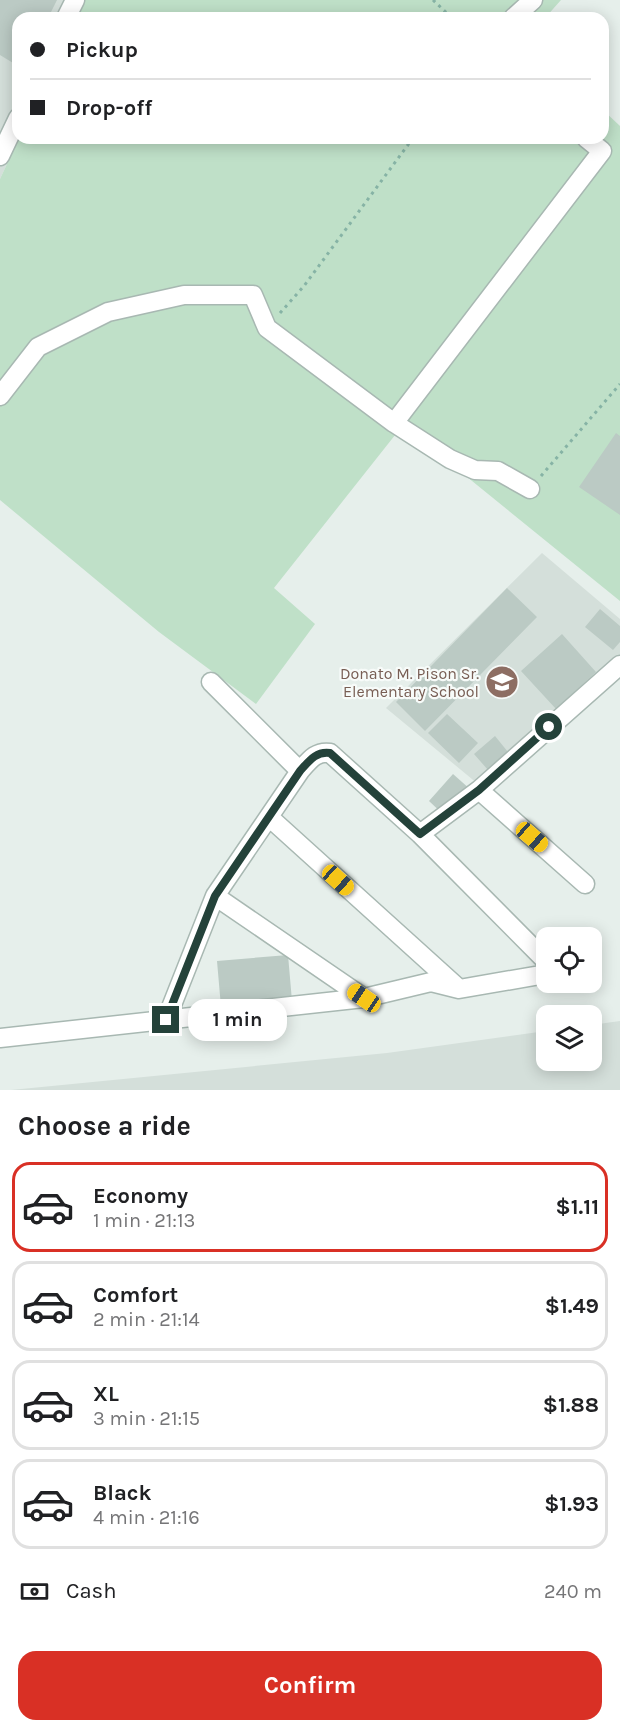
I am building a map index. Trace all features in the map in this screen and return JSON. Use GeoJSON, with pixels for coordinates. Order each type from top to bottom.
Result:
{"type":"FeatureCollection","features":[{"type":"Feature","properties":{"kind":"street"},"geometry":{"type":"LineString","coordinates":[[520,12],[533,0]]}},
{"type":"Feature","properties":{"kind":"street"},"geometry":{"type":"LineString","coordinates":[[0,156],[12,131]]}},
{"type":"Feature","properties":{"kind":"street"},"geometry":{"type":"LineString","coordinates":[[394,423],[602,151],[593,144]]}},
{"type":"Feature","properties":{"kind":"street"},"geometry":{"type":"LineString","coordinates":[[0,396],[38,347],[108,312],[184,295],[253,295],[267,328],[394,423],[450,459],[475,470],[498,471],[530,489]]}},
{"type":"Feature","properties":{"kind":"street"},"geometry":{"type":"LineString","coordinates":[[420,834],[479,790],[620,665]]}},
{"type":"Feature","properties":{"kind":"street"},"geometry":{"type":"LineString","coordinates":[[211,682],[300,771]]}},
{"type":"Feature","properties":{"kind":"street"},"geometry":{"type":"LineString","coordinates":[[166,1020],[215,896],[300,771],[315,755],[322,752],[330,753],[420,834],[536,951]]}},
{"type":"Feature","properties":{"kind":"street"},"geometry":{"type":"LineString","coordinates":[[479,790],[585,884]]}},
{"type":"Feature","properties":{"kind":"street"},"geometry":{"type":"LineString","coordinates":[[269,818],[459,989]]}},
{"type":"Feature","properties":{"kind":"street"},"geometry":{"type":"LineString","coordinates":[[215,896],[364,998]]}},
{"type":"Feature","properties":{"kind":"street"},"geometry":{"type":"LineString","coordinates":[[0,1038],[364,998],[431,982],[459,989],[536,976]]}},
{"type":"Feature","properties":{"kind":"path"},"geometry":{"type":"LineString","coordinates":[[433,0],[446,12]]}},
{"type":"Feature","properties":{"kind":"path"},"geometry":{"type":"LineString","coordinates":[[267,328],[304,286],[408,144]]}},
{"type":"Feature","properties":{"kind":"path"},"geometry":{"type":"LineString","coordinates":[[530,489],[620,384]]}},
{"type":"Feature","properties":{"kind":"shaded area"},"geometry":{"type":"Polygon","coordinates":[[[0,0],[84,0],[78,12],[12,12],[12,144],[16,144],[0,179],[0,0]]]}},
{"type":"Feature","properties":{"kind":"shaded area","name":"Donato M. Pison Sr. Elementary School"},"geometry":{"type":"Polygon","coordinates":[[[542,553],[620,619],[620,655],[478,784],[386,708],[542,553]]]}},
{"type":"Feature","properties":{"kind":"shaded area"},"geometry":{"type":"Polygon","coordinates":[[[620,1021],[620,1090],[11,1090],[387,1053],[536,1032],[536,1071],[602,1071],[602,1023],[620,1021]]]}},
{"type":"Feature","properties":{"kind":"green space"},"geometry":{"type":"Polygon","coordinates":[[[84,0],[561,0],[550,12],[78,12],[84,0]]]}},
{"type":"Feature","properties":{"kind":"green space"},"geometry":{"type":"Polygon","coordinates":[[[609,116],[620,126],[620,601],[403,425],[274,588],[315,624],[256,704],[159,632],[0,500],[0,179],[16,144],[609,144],[609,116]]]}},
{"type":"Feature","properties":{"kind":"building"},"geometry":{"type":"Polygon","coordinates":[[[0,0],[57,0],[51,12],[12,12],[12,62],[0,55],[0,0]]]}},
{"type":"Feature","properties":{"kind":"building"},"geometry":{"type":"Polygon","coordinates":[[[616,433],[620,436],[620,515],[579,487],[616,433]]]}},
{"type":"Feature","properties":{"kind":"building"},"geometry":{"type":"Polygon","coordinates":[[[507,588],[537,617],[425,731],[396,702],[507,588]]]}},
{"type":"Feature","properties":{"kind":"building"},"geometry":{"type":"Polygon","coordinates":[[[600,609],[620,626],[620,642],[613,650],[585,627],[600,609]]]}},
{"type":"Feature","properties":{"kind":"building"},"geometry":{"type":"Polygon","coordinates":[[[562,634],[596,672],[556,709],[521,671],[562,634]]]}},
{"type":"Feature","properties":{"kind":"building"},"geometry":{"type":"Polygon","coordinates":[[[447,714],[478,743],[459,763],[428,733],[447,714]]]}},
{"type":"Feature","properties":{"kind":"building"},"geometry":{"type":"Polygon","coordinates":[[[495,736],[508,752],[488,770],[474,754],[495,736]]]}},
{"type":"Feature","properties":{"kind":"building"},"geometry":{"type":"Polygon","coordinates":[[[453,774],[471,790],[446,817],[429,801],[453,774]]]}},
{"type":"Feature","properties":{"kind":"building"},"geometry":{"type":"Polygon","coordinates":[[[288,955],[292,1001],[221,1007],[217,961],[288,955]]]}},
{"type":"Feature","properties":{"kind":"place","name":"Donato M. Pison Sr. Elementary School"},"geometry":{"type":"Point","coordinates":[502,682]}},
{"type":"Feature","properties":{"kind":"route"},"geometry":{"type":"LineString","coordinates":[[166,1020],[215,896],[300,771],[315,755],[322,752],[330,753],[420,834],[479,790],[549,727]]}}]}
